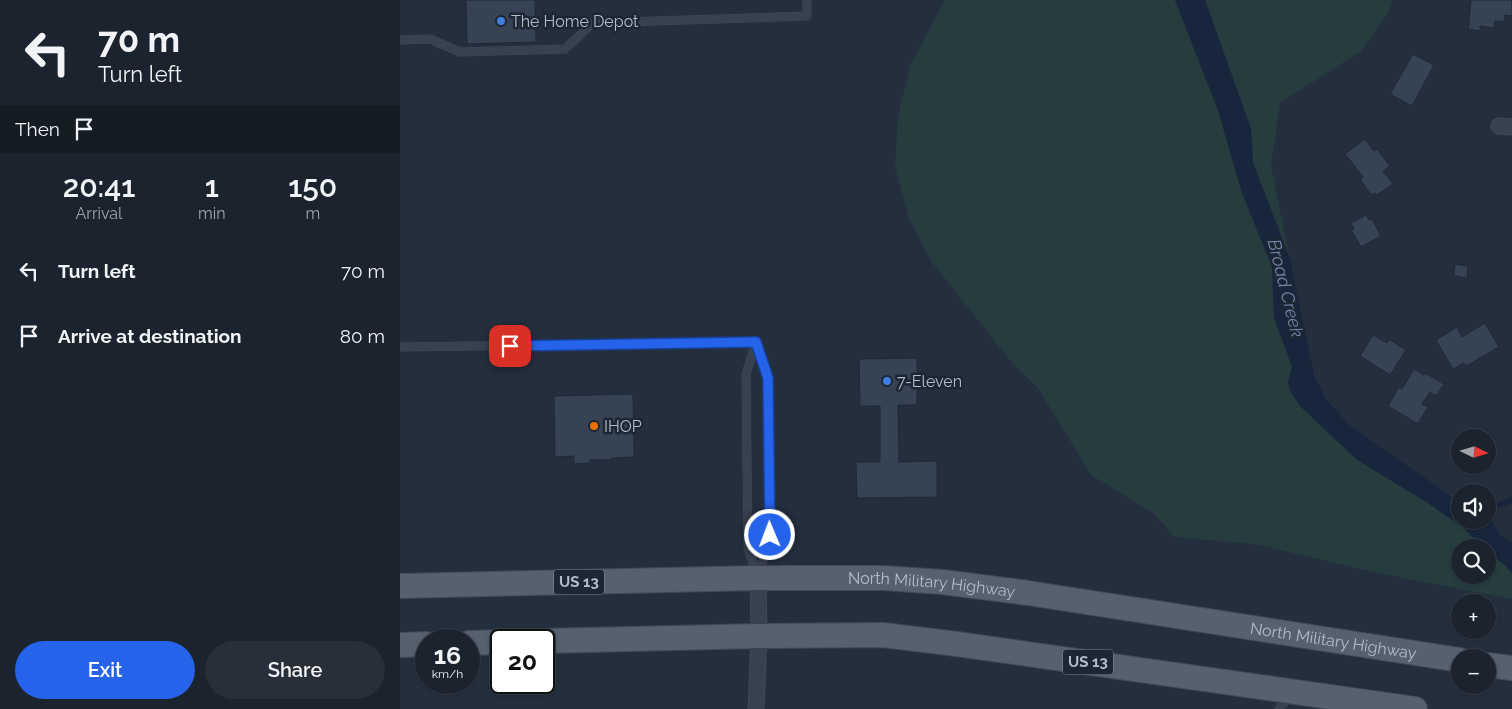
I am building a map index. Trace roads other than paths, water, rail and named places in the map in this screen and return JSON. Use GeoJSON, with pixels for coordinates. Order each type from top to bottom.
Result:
{"type":"FeatureCollection","features":[{"type":"Feature","properties":{"kind":"main road","name":"North Military Highway"},"geometry":{"type":"LineString","coordinates":[[400,586],[758,578],[884,578],[942,582],[1036,594],[1451,659]]}},
{"type":"Feature","properties":{"kind":"main road","name":"US 13"},"geometry":{"type":"LineString","coordinates":[[555,641],[759,636],[883,636],[1287,700],[1415,709]]}},
{"type":"Feature","properties":{"kind":"main road"},"geometry":{"type":"LineString","coordinates":[[400,645],[415,644]]}},
{"type":"Feature","properties":{"kind":"main road"},"geometry":{"type":"LineString","coordinates":[[1496,666],[1512,668]]}},
{"type":"Feature","properties":{"kind":"street"},"geometry":{"type":"LineString","coordinates":[[756,709],[759,636],[758,578]]}},
{"type":"Feature","properties":{"kind":"lane"},"geometry":{"type":"LineString","coordinates":[[400,40],[430,39],[460,52],[565,50],[593,22],[807,16],[807,0]]}},
{"type":"Feature","properties":{"kind":"lane"},"geometry":{"type":"LineString","coordinates":[[400,347],[756,342]]}},
{"type":"Feature","properties":{"kind":"lane"},"geometry":{"type":"LineString","coordinates":[[756,342],[746,374],[748,548],[758,578]]}},
{"type":"Feature","properties":{"kind":"lane"},"geometry":{"type":"LineString","coordinates":[[756,342],[768,378],[770,535],[758,578]]}},
{"type":"Feature","properties":{"kind":"water","name":"Broad Creek"},"geometry":{"type":"Polygon","coordinates":[[[1175,0],[1205,0],[1251,129],[1253,163],[1290,259],[1314,375],[1326,399],[1348,424],[1451,497],[1451,519],[1356,459],[1301,407],[1291,393],[1288,383],[1292,366],[1274,318],[1272,267],[1241,190],[1218,110],[1175,0]]]}},
{"type":"Feature","properties":{"kind":"water"},"geometry":{"type":"Polygon","coordinates":[[[1465,529],[1496,529],[1500,535],[1512,543],[1512,573],[1496,558],[1496,539],[1474,539],[1465,529]]]}},
{"type":"Feature","properties":{"kind":"waterway"},"geometry":{"type":"LineString","coordinates":[[1496,506],[1512,500]]}},
{"type":"Feature","properties":{"kind":"place","name":"The Home Depot"},"geometry":{"type":"Point","coordinates":[501,21]}},
{"type":"Feature","properties":{"kind":"place","name":"7-Eleven"},"geometry":{"type":"Point","coordinates":[887,381]}},
{"type":"Feature","properties":{"kind":"place","name":"IHOP"},"geometry":{"type":"Point","coordinates":[594,426]}}]}
